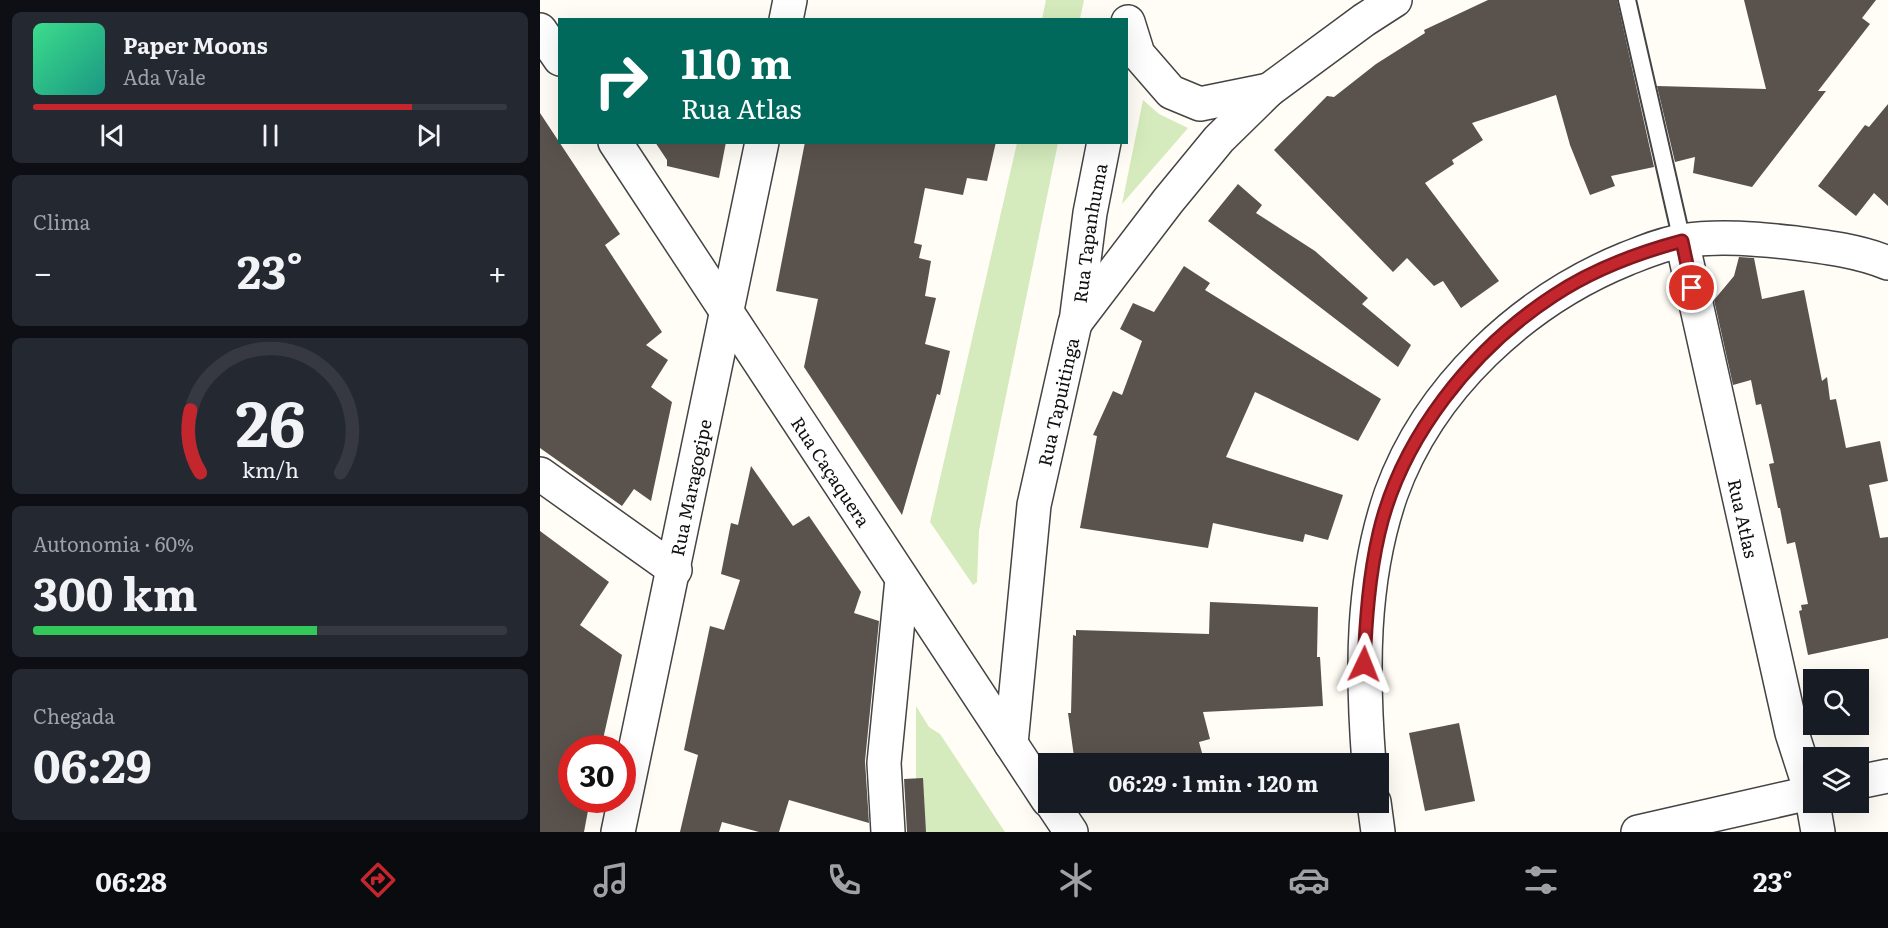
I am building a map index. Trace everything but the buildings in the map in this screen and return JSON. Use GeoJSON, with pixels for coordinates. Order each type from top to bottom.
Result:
{"type":"FeatureCollection","features":[{"type":"Feature","properties":{"kind":"street"},"geometry":{"type":"LineString","coordinates":[[786,18],[790,0]]}},
{"type":"Feature","properties":{"kind":"street","name":"Rua Tapuitinga"},"geometry":{"type":"LineString","coordinates":[[1011,744],[1034,505],[1076,323],[1168,201],[1219,139],[1269,90],[1395,0]]}},
{"type":"Feature","properties":{"kind":"street","name":"Rua Tapuitinga"},"geometry":{"type":"LineString","coordinates":[[1129,16],[1138,54],[1171,92],[1200,104],[1269,90]]}},
{"type":"Feature","properties":{"kind":"street"},"geometry":{"type":"LineString","coordinates":[[540,30],[558,56]]}},
{"type":"Feature","properties":{"kind":"street","name":"Rua Caçaquera"},"geometry":{"type":"LineString","coordinates":[[616,144],[728,310],[1038,783]]}},
{"type":"Feature","properties":{"kind":"street","name":"Rua Maragogipe"},"geometry":{"type":"LineString","coordinates":[[618,832],[675,570],[762,144]]}},
{"type":"Feature","properties":{"kind":"street","name":"Rua Tapanhuma"},"geometry":{"type":"LineString","coordinates":[[1076,323],[1090,213],[1104,144]]}},
{"type":"Feature","properties":{"kind":"street"},"geometry":{"type":"LineString","coordinates":[[1368,753],[1364,681],[1370,583],[1379,532],[1392,491],[1414,445],[1440,405],[1469,369],[1527,315],[1553,296],[1607,267],[1650,250],[1682,241],[1768,240],[1818,246],[1874,257],[1888,263]]}},
{"type":"Feature","properties":{"kind":"street","name":"Rua Atlas"},"geometry":{"type":"LineString","coordinates":[[1682,241],[1791,733],[1803,767]]}},
{"type":"Feature","properties":{"kind":"street"},"geometry":{"type":"LineString","coordinates":[[540,474],[675,570]]}},
{"type":"Feature","properties":{"kind":"street"},"geometry":{"type":"LineString","coordinates":[[888,832],[884,763],[902,579]]}},
{"type":"Feature","properties":{"kind":"street"},"geometry":{"type":"LineString","coordinates":[[1869,780],[1888,776]]}},
{"type":"Feature","properties":{"kind":"street"},"geometry":{"type":"LineString","coordinates":[[1638,832],[1803,794]]}},
{"type":"Feature","properties":{"kind":"street","name":"Rua Caçaquera"},"geometry":{"type":"LineString","coordinates":[[1058,813],[1071,832]]}},
{"type":"Feature","properties":{"kind":"street"},"geometry":{"type":"LineString","coordinates":[[1375,813],[1378,832]]}},
{"type":"Feature","properties":{"kind":"street","name":"Rua Atlas"},"geometry":{"type":"LineString","coordinates":[[1815,813],[1818,832]]}},
{"type":"Feature","properties":{"kind":"lane"},"geometry":{"type":"LineString","coordinates":[[1627,0],[1682,241]]}},
{"type":"Feature","properties":{"kind":"green space"},"geometry":{"type":"Polygon","coordinates":[[[1046,0],[1084,0],[1080,18],[1042,18],[1046,0]]]}},
{"type":"Feature","properties":{"kind":"green space"},"geometry":{"type":"Polygon","coordinates":[[[1143,100],[1159,114],[1188,128],[1122,204],[1143,100]]]}},
{"type":"Feature","properties":{"kind":"green space"},"geometry":{"type":"Polygon","coordinates":[[[1017,144],[1058,144],[988,483],[979,531],[977,582],[973,585],[930,522],[1017,144]]]}},
{"type":"Feature","properties":{"kind":"green space"},"geometry":{"type":"Polygon","coordinates":[[[916,706],[929,727],[940,734],[1005,832],[916,832],[916,706]]]}},
{"type":"Feature","properties":{"kind":"route"},"geometry":{"type":"LineString","coordinates":[[1364,664],[1370,583],[1379,532],[1392,491],[1414,445],[1440,405],[1469,369],[1510,328],[1553,296],[1607,267],[1650,250],[1682,241],[1692,288]]}}]}
